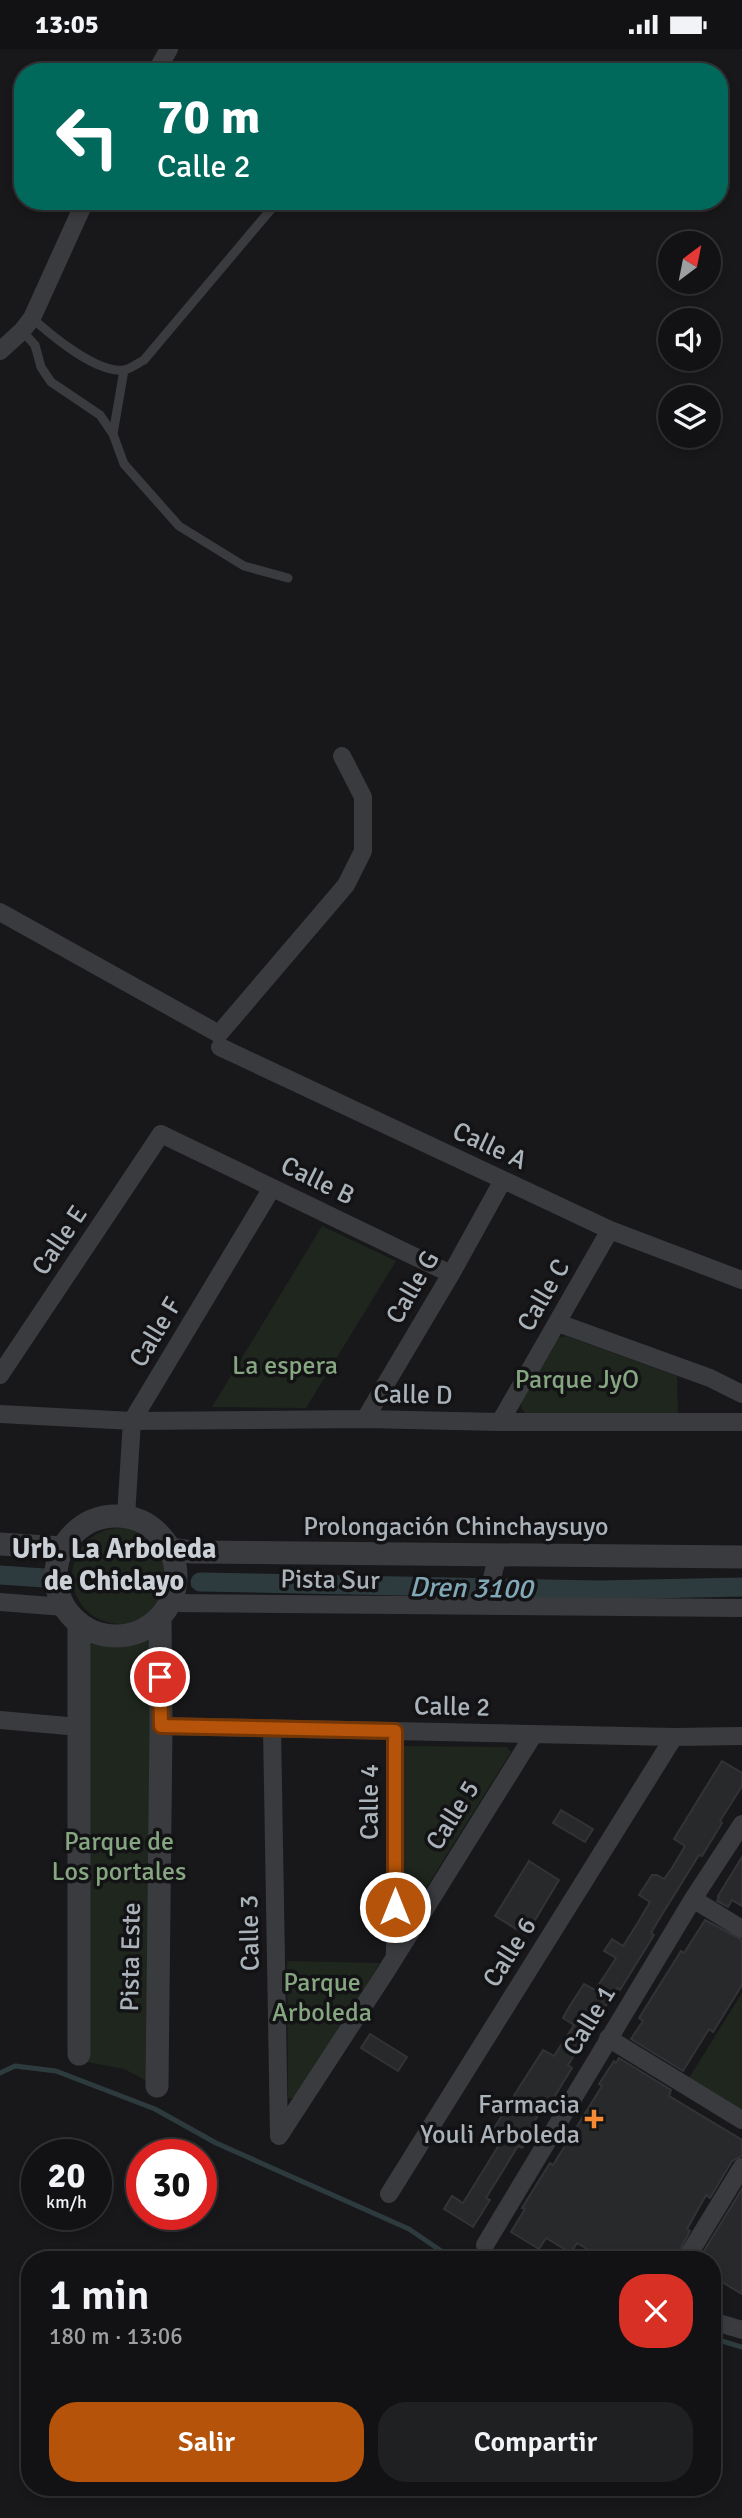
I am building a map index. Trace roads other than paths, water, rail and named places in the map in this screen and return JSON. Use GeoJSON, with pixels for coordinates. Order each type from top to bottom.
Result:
{"type":"FeatureCollection","features":[{"type":"Feature","properties":{"kind":"street"},"geometry":{"type":"LineString","coordinates":[[0,351],[27,324],[81,210]]}},
{"type":"Feature","properties":{"kind":"street"},"geometry":{"type":"LineString","coordinates":[[0,912],[219,1034],[346,885],[363,851],[362,797],[342,756]]}},
{"type":"Feature","properties":{"kind":"street","name":"Calle A"},"geometry":{"type":"LineString","coordinates":[[220,1047],[610,1230],[742,1280]]}},
{"type":"Feature","properties":{"kind":"street","name":"Calle B"},"geometry":{"type":"LineString","coordinates":[[161,1134],[451,1274]]}},
{"type":"Feature","properties":{"kind":"street","name":"Calle E"},"geometry":{"type":"LineString","coordinates":[[0,1375],[161,1134]]}},
{"type":"Feature","properties":{"kind":"street","name":"Calle G"},"geometry":{"type":"LineString","coordinates":[[365,1419],[503,1180]]}},
{"type":"Feature","properties":{"kind":"street","name":"Calle F"},"geometry":{"type":"LineString","coordinates":[[126,1516],[132,1421],[272,1188]]}},
{"type":"Feature","properties":{"kind":"street","name":"Calle C"},"geometry":{"type":"LineString","coordinates":[[500,1422],[610,1230]]}},
{"type":"Feature","properties":{"kind":"street"},"geometry":{"type":"LineString","coordinates":[[558,1323],[710,1378],[739,1392],[733,1412],[735,1422]]}},
{"type":"Feature","properties":{"kind":"street","name":"Calle D"},"geometry":{"type":"LineString","coordinates":[[0,1414],[132,1421],[365,1419],[735,1422]]}},
{"type":"Feature","properties":{"kind":"street"},"geometry":{"type":"LineString","coordinates":[[107,1516],[126,1516],[144,1522],[159,1533],[170,1549],[176,1567],[176,1585],[165,1611],[145,1629],[129,1635],[111,1636],[94,1632],[72,1615],[57,1588],[57,1567],[62,1548],[74,1533],[89,1522],[107,1516]]}},
{"type":"Feature","properties":{"kind":"street"},"geometry":{"type":"LineString","coordinates":[[0,1544],[62,1548]]}},
{"type":"Feature","properties":{"kind":"street","name":"Prolongación Chinchaysuyo"},"geometry":{"type":"LineString","coordinates":[[170,1549],[192,1552],[498,1560],[742,1557]]}},
{"type":"Feature","properties":{"kind":"street"},"geometry":{"type":"LineString","coordinates":[[497,1603],[492,1588],[498,1560]]}},
{"type":"Feature","properties":{"kind":"street"},"geometry":{"type":"LineString","coordinates":[[0,1602],[72,1615]]}},
{"type":"Feature","properties":{"kind":"street","name":"Pista Sur"},"geometry":{"type":"LineString","coordinates":[[165,1611],[497,1603],[742,1608]]}},
{"type":"Feature","properties":{"kind":"street","name":"Pista Este"},"geometry":{"type":"LineString","coordinates":[[157,2085],[165,1611]]}},
{"type":"Feature","properties":{"kind":"street"},"geometry":{"type":"LineString","coordinates":[[72,1615],[79,1727],[79,2054]]}},
{"type":"Feature","properties":{"kind":"street"},"geometry":{"type":"LineString","coordinates":[[0,1720],[79,1727]]}},
{"type":"Feature","properties":{"kind":"street","name":"Calle 2"},"geometry":{"type":"LineString","coordinates":[[161,1726],[674,1737],[742,1736]]}},
{"type":"Feature","properties":{"kind":"street","name":"Calle 3"},"geometry":{"type":"LineString","coordinates":[[272,1728],[279,2136]]}},
{"type":"Feature","properties":{"kind":"street","name":"Calle 4"},"geometry":{"type":"LineString","coordinates":[[395,1731],[395,1957]]}},
{"type":"Feature","properties":{"kind":"street","name":"Calle 5"},"geometry":{"type":"LineString","coordinates":[[279,2136],[534,1734]]}},
{"type":"Feature","properties":{"kind":"street","name":"Calle 6"},"geometry":{"type":"LineString","coordinates":[[389,2194],[674,1737]]}},
{"type":"Feature","properties":{"kind":"street","name":"Calle 1"},"geometry":{"type":"LineString","coordinates":[[485,2245],[608,2038],[742,1824]]}},
{"type":"Feature","properties":{"kind":"street"},"geometry":{"type":"LineString","coordinates":[[693,1899],[742,1929]]}},
{"type":"Feature","properties":{"kind":"street"},"geometry":{"type":"LineString","coordinates":[[608,2038],[742,2120]]}},
{"type":"Feature","properties":{"kind":"street"},"geometry":{"type":"LineString","coordinates":[[691,2251],[742,2167]]}},
{"type":"Feature","properties":{"kind":"street"},"geometry":{"type":"LineString","coordinates":[[721,2324],[742,2330]]}},
{"type":"Feature","properties":{"kind":"lane"},"geometry":{"type":"LineString","coordinates":[[27,324],[103,366],[124,370],[144,360],[270,210]]}},
{"type":"Feature","properties":{"kind":"lane"},"geometry":{"type":"LineString","coordinates":[[27,324],[41,367],[51,382],[100,415],[113,434],[124,464],[179,526],[244,566],[288,578]]}},
{"type":"Feature","properties":{"kind":"lane"},"geometry":{"type":"LineString","coordinates":[[113,434],[124,370]]}},
{"type":"Feature","properties":{"kind":"waterway","name":"Dren 3100"},"geometry":{"type":"LineString","coordinates":[[0,1575],[44,1578]]}},
{"type":"Feature","properties":{"kind":"waterway","name":"Dren 3100"},"geometry":{"type":"LineString","coordinates":[[200,1582],[599,1590],[742,1587]]}},
{"type":"Feature","properties":{"kind":"waterway"},"geometry":{"type":"LineString","coordinates":[[0,2073],[15,2066],[56,2071],[155,2109],[216,2143],[409,2229],[441,2251]]}},
{"type":"Feature","properties":{"kind":"waterway"},"geometry":{"type":"LineString","coordinates":[[721,2341],[742,2347]]}},
{"type":"Feature","properties":{"kind":"place","name":"Farmacia Youli Arboleda"},"geometry":{"type":"Point","coordinates":[594,2119]}},
{"type":"Feature","properties":{"kind":"district","name":"Urb. La Arboleda de Chiclayo"},"geometry":{"type":"Point","coordinates":[114,1564]}},
{"type":"Feature","properties":{"kind":"park label","name":"La espera"},"geometry":{"type":"Point","coordinates":[285,1365]}},
{"type":"Feature","properties":{"kind":"park label","name":"Parque JyO"},"geometry":{"type":"Point","coordinates":[577,1379]}},
{"type":"Feature","properties":{"kind":"park label","name":"Parque de Los portales"},"geometry":{"type":"Point","coordinates":[119,1856]}},
{"type":"Feature","properties":{"kind":"park label","name":"Parque Arboleda"},"geometry":{"type":"Point","coordinates":[322,1997]}}]}
